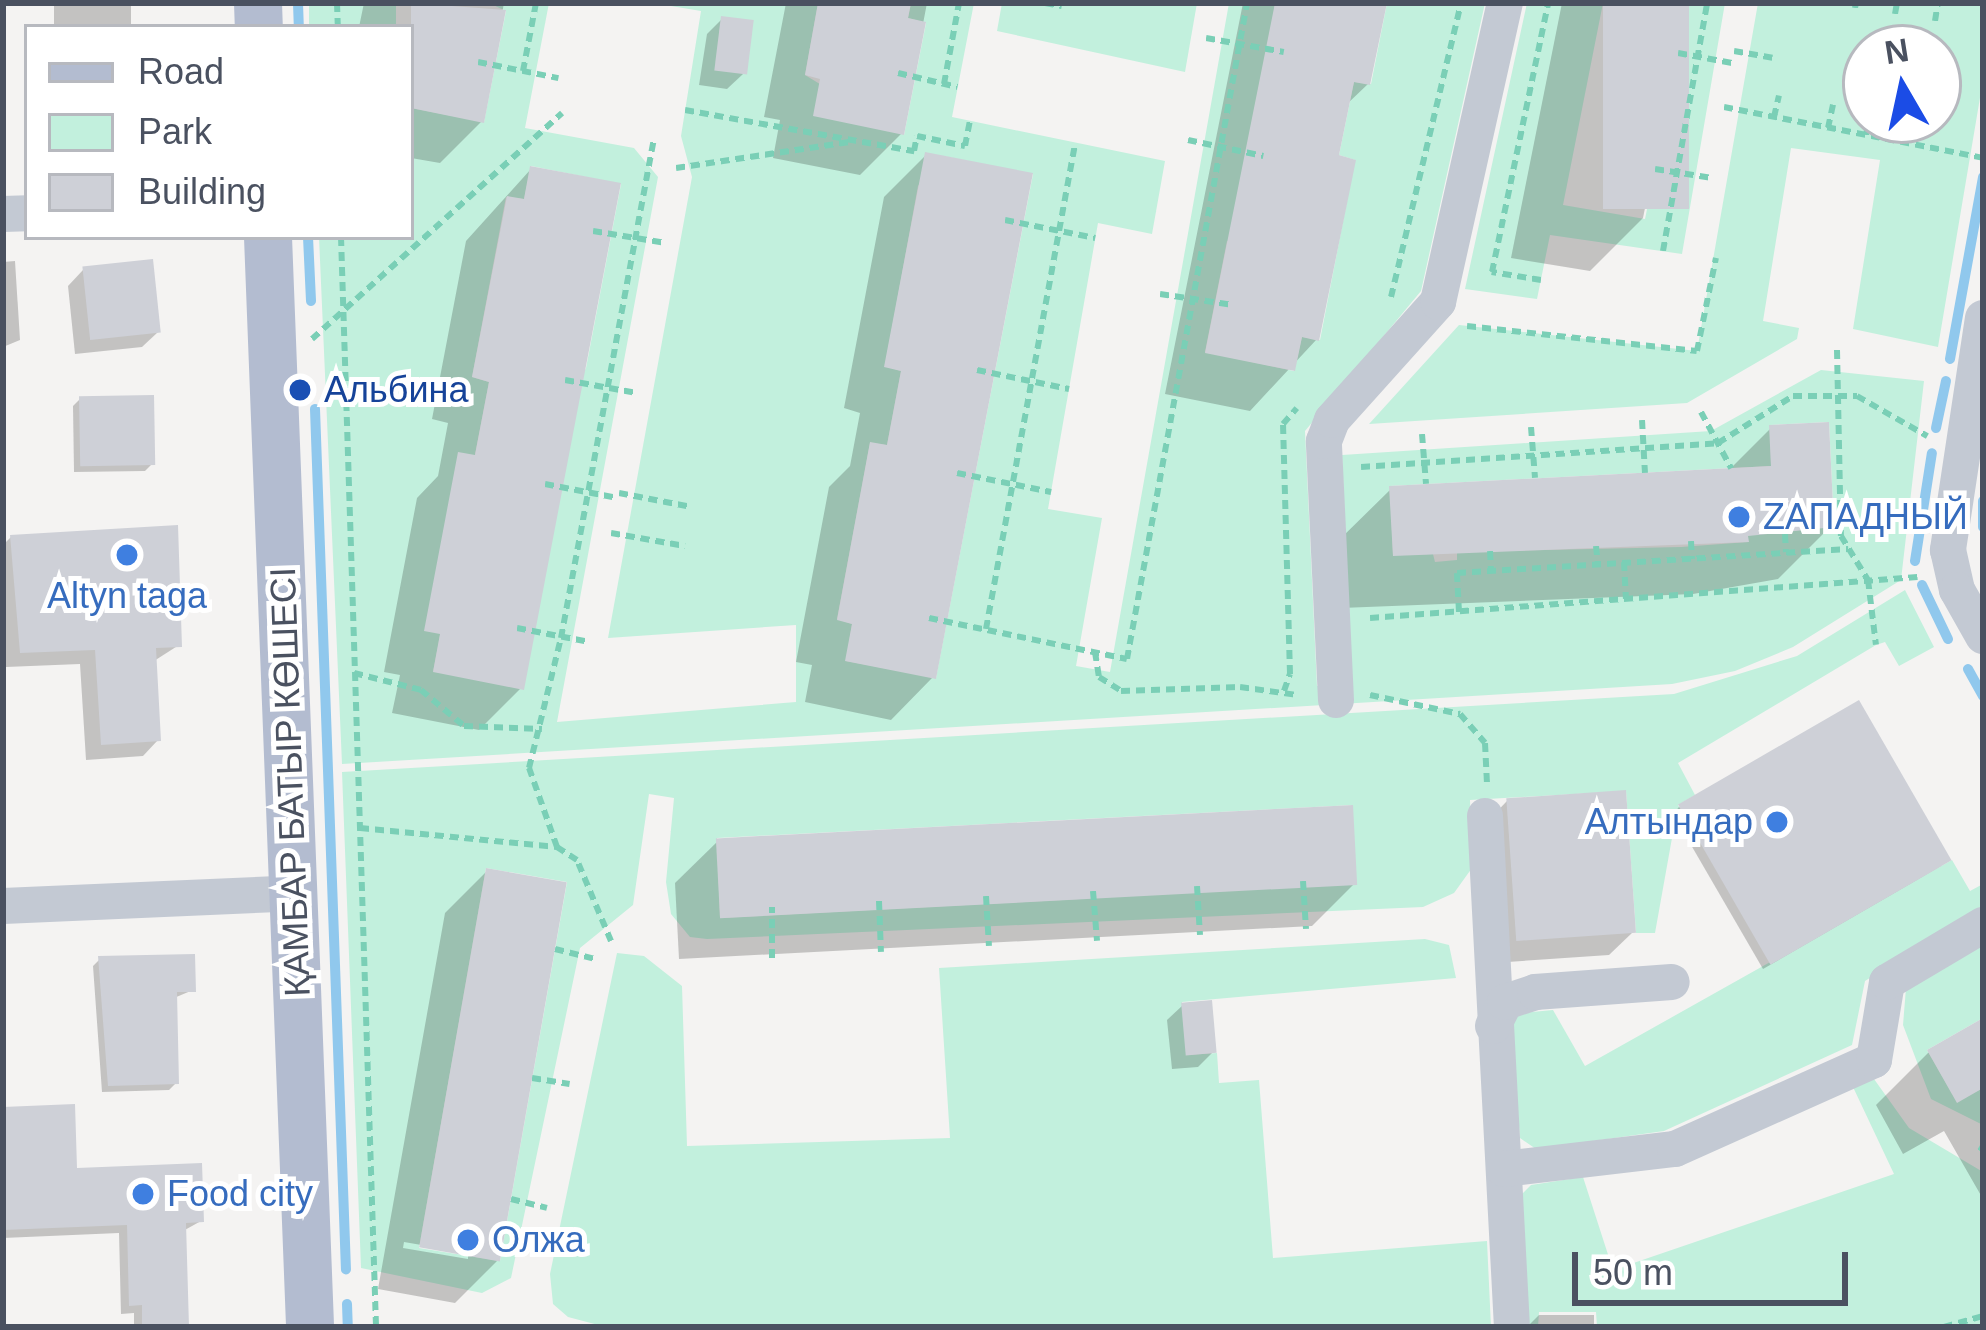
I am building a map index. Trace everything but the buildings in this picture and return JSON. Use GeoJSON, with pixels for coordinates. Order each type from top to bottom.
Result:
{"type":"FeatureCollection","features":[{"type":"Feature","properties":{"kind":"main road","name":"ҚАМБАР БАТЫР КӨШЕСІ"},"geometry":{"type":"LineString","coordinates":[[268,240],[310,1327]]}},
{"type":"Feature","properties":{"kind":"street"},"geometry":{"type":"LineString","coordinates":[[1336,700],[1324,442],[1332,420],[1438,302],[1505,3]]}},
{"type":"Feature","properties":{"kind":"street"},"geometry":{"type":"LineString","coordinates":[[1983,318],[1968,450],[1950,518],[1952,574],[1983,635]]}},
{"type":"Feature","properties":{"kind":"street"},"geometry":{"type":"LineString","coordinates":[[1485,816],[1512,1327]]}},
{"type":"Feature","properties":{"kind":"street"},"geometry":{"type":"LineString","coordinates":[[3,906],[296,893]]}},
{"type":"Feature","properties":{"kind":"street"},"geometry":{"type":"LineString","coordinates":[[1504,1169],[1676,1149],[1874,1060],[1887,982],[1983,925]]}},
{"type":"Feature","properties":{"kind":"street"},"geometry":{"type":"LineString","coordinates":[[1493,1026],[1505,1002],[1535,992],[1672,982]]}},
{"type":"Feature","properties":{"kind":"path"},"geometry":{"type":"LineString","coordinates":[[523,70],[536,3]]}},
{"type":"Feature","properties":{"kind":"path"},"geometry":{"type":"LineString","coordinates":[[944,84],[959,3]]}},
{"type":"Feature","properties":{"kind":"path"},"geometry":{"type":"LineString","coordinates":[[1045,3],[1061,7]]}},
{"type":"Feature","properties":{"kind":"path"},"geometry":{"type":"LineString","coordinates":[[929,618],[1127,659],[1246,3]]}},
{"type":"Feature","properties":{"kind":"path"},"geometry":{"type":"LineString","coordinates":[[1541,280],[1492,272],[1548,3]]}},
{"type":"Feature","properties":{"kind":"path"},"geometry":{"type":"LineString","coordinates":[[1664,251],[1708,3]]}},
{"type":"Feature","properties":{"kind":"path"},"geometry":{"type":"LineString","coordinates":[[1895,14],[1897,3]]}},
{"type":"Feature","properties":{"kind":"path"},"geometry":{"type":"LineString","coordinates":[[1935,21],[1938,3]]}},
{"type":"Feature","properties":{"kind":"path"},"geometry":{"type":"LineString","coordinates":[[1206,38],[1284,52]]}},
{"type":"Feature","properties":{"kind":"path"},"geometry":{"type":"LineString","coordinates":[[1734,51],[1772,58]]}},
{"type":"Feature","properties":{"kind":"path"},"geometry":{"type":"LineString","coordinates":[[1678,53],[1732,63]]}},
{"type":"Feature","properties":{"kind":"path"},"geometry":{"type":"LineString","coordinates":[[478,62],[558,77]]}},
{"type":"Feature","properties":{"kind":"path"},"geometry":{"type":"LineString","coordinates":[[898,74],[957,87]]}},
{"type":"Feature","properties":{"kind":"path"},"geometry":{"type":"LineString","coordinates":[[1774,117],[1779,96]]}},
{"type":"Feature","properties":{"kind":"path"},"geometry":{"type":"LineString","coordinates":[[1828,128],[1833,105]]}},
{"type":"Feature","properties":{"kind":"path"},"geometry":{"type":"LineString","coordinates":[[1724,107],[1842,131]]}},
{"type":"Feature","properties":{"kind":"path"},"geometry":{"type":"LineString","coordinates":[[685,110],[914,151],[916,136],[965,146],[970,121]]}},
{"type":"Feature","properties":{"kind":"path"},"geometry":{"type":"LineString","coordinates":[[298,341],[342,316],[562,113]]}},
{"type":"Feature","properties":{"kind":"path"},"geometry":{"type":"LineString","coordinates":[[557,847],[529,768],[542,729],[590,493],[654,138]]}},
{"type":"Feature","properties":{"kind":"path"},"geometry":{"type":"LineString","coordinates":[[1188,140],[1263,156]]}},
{"type":"Feature","properties":{"kind":"path"},"geometry":{"type":"LineString","coordinates":[[676,168],[857,142]]}},
{"type":"Feature","properties":{"kind":"path"},"geometry":{"type":"LineString","coordinates":[[986,629],[1075,143]]}},
{"type":"Feature","properties":{"kind":"path"},"geometry":{"type":"LineString","coordinates":[[1912,144],[1983,158]]}},
{"type":"Feature","properties":{"kind":"path"},"geometry":{"type":"LineString","coordinates":[[1655,169],[1712,178]]}},
{"type":"Feature","properties":{"kind":"path"},"geometry":{"type":"LineString","coordinates":[[1005,220],[1095,238]]}},
{"type":"Feature","properties":{"kind":"path"},"geometry":{"type":"LineString","coordinates":[[593,231],[666,243]]}},
{"type":"Feature","properties":{"kind":"path"},"geometry":{"type":"LineString","coordinates":[[341,240],[376,1327]]}},
{"type":"Feature","properties":{"kind":"path"},"geometry":{"type":"LineString","coordinates":[[1459,325],[1697,351],[1716,258]]}},
{"type":"Feature","properties":{"kind":"path"},"geometry":{"type":"LineString","coordinates":[[1160,294],[1233,305]]}},
{"type":"Feature","properties":{"kind":"path"},"geometry":{"type":"LineString","coordinates":[[1837,350],[1841,536],[1868,580],[1876,645]]}},
{"type":"Feature","properties":{"kind":"path"},"geometry":{"type":"LineString","coordinates":[[977,370],[1069,389]]}},
{"type":"Feature","properties":{"kind":"path"},"geometry":{"type":"LineString","coordinates":[[565,380],[638,393]]}},
{"type":"Feature","properties":{"kind":"path"},"geometry":{"type":"LineString","coordinates":[[1361,467],[1718,442],[1793,397],[1858,395],[1968,450]]}},
{"type":"Feature","properties":{"kind":"path"},"geometry":{"type":"LineString","coordinates":[[1701,412],[1731,469]]}},
{"type":"Feature","properties":{"kind":"path"},"geometry":{"type":"LineString","coordinates":[[1642,420],[1645,473]]}},
{"type":"Feature","properties":{"kind":"path"},"geometry":{"type":"LineString","coordinates":[[1531,428],[1535,478]]}},
{"type":"Feature","properties":{"kind":"path"},"geometry":{"type":"LineString","coordinates":[[1423,434],[1426,484]]}},
{"type":"Feature","properties":{"kind":"path"},"geometry":{"type":"LineString","coordinates":[[1360,453],[1363,489]]}},
{"type":"Feature","properties":{"kind":"path"},"geometry":{"type":"LineString","coordinates":[[957,473],[1051,492]]}},
{"type":"Feature","properties":{"kind":"path"},"geometry":{"type":"LineString","coordinates":[[545,484],[692,507]]}},
{"type":"Feature","properties":{"kind":"path"},"geometry":{"type":"LineString","coordinates":[[611,532],[685,546]]}},
{"type":"Feature","properties":{"kind":"path"},"geometry":{"type":"LineString","coordinates":[[1785,534],[1786,552]]}},
{"type":"Feature","properties":{"kind":"path"},"geometry":{"type":"LineString","coordinates":[[1691,541],[1693,559]]}},
{"type":"Feature","properties":{"kind":"path"},"geometry":{"type":"LineString","coordinates":[[1596,546],[1598,564]]}},
{"type":"Feature","properties":{"kind":"path"},"geometry":{"type":"LineString","coordinates":[[1459,612],[1457,573],[1849,549]]}},
{"type":"Feature","properties":{"kind":"path"},"geometry":{"type":"LineString","coordinates":[[1490,551],[1491,571]]}},
{"type":"Feature","properties":{"kind":"path"},"geometry":{"type":"LineString","coordinates":[[1624,562],[1626,599]]}},
{"type":"Feature","properties":{"kind":"path"},"geometry":{"type":"LineString","coordinates":[[1370,618],[1952,574]]}},
{"type":"Feature","properties":{"kind":"path"},"geometry":{"type":"LineString","coordinates":[[1369,597],[1371,638]]}},
{"type":"Feature","properties":{"kind":"path"},"geometry":{"type":"LineString","coordinates":[[517,628],[590,642]]}},
{"type":"Feature","properties":{"kind":"path"},"geometry":{"type":"LineString","coordinates":[[354,674],[421,690],[464,726],[542,729]]}},
{"type":"Feature","properties":{"kind":"path"},"geometry":{"type":"LineString","coordinates":[[1284,691],[1290,674]]}},
{"type":"Feature","properties":{"kind":"path"},"geometry":{"type":"LineString","coordinates":[[360,828],[557,847],[577,860],[610,941]]}},
{"type":"Feature","properties":{"kind":"path"},"geometry":{"type":"LineString","coordinates":[[1303,881],[1306,929]]}},
{"type":"Feature","properties":{"kind":"path"},"geometry":{"type":"LineString","coordinates":[[1197,886],[1200,935]]}},
{"type":"Feature","properties":{"kind":"path"},"geometry":{"type":"LineString","coordinates":[[1093,891],[1096,941]]}},
{"type":"Feature","properties":{"kind":"path"},"geometry":{"type":"LineString","coordinates":[[986,896],[989,946]]}},
{"type":"Feature","properties":{"kind":"path"},"geometry":{"type":"LineString","coordinates":[[879,902],[881,952]]}},
{"type":"Feature","properties":{"kind":"path"},"geometry":{"type":"LineString","coordinates":[[772,907],[772,958]]}},
{"type":"Feature","properties":{"kind":"path"},"geometry":{"type":"LineString","coordinates":[[555,949],[595,959]]}},
{"type":"Feature","properties":{"kind":"path"},"geometry":{"type":"LineString","coordinates":[[532,1078],[570,1084]]}},
{"type":"Feature","properties":{"kind":"path"},"geometry":{"type":"LineString","coordinates":[[511,1199],[547,1208]]}},
{"type":"Feature","properties":{"kind":"path"},"geometry":{"type":"LineString","coordinates":[[1944,1327],[1983,1316]]}},
{"type":"Feature","properties":{"kind":"green space"},"geometry":{"type":"Polygon","coordinates":[[[309,3],[396,3],[396,24],[309,24],[309,3]]]}},
{"type":"Feature","properties":{"kind":"green space"},"geometry":{"type":"Polygon","coordinates":[[[489,3],[549,3],[525,128],[634,148],[658,177],[557,722],[796,702],[796,625],[608,638],[692,177],[681,136],[701,11],[653,3],[818,3],[805,75],[904,135],[926,23],[908,18],[911,3],[974,3],[952,117],[1165,161],[1152,234],[1098,223],[1048,509],[1102,518],[1076,666],[1110,672],[1229,3],[1275,3],[1245,244],[1227,241],[1205,352],[1294,371],[1302,337],[1320,340],[1355,160],[1339,155],[1354,82],[1371,84],[1387,3],[1485,3],[1421,291],[1305,431],[1317,686],[1352,685],[1342,455],[1711,431],[1821,370],[1924,381],[1901,580],[1793,647],[1735,671],[1672,684],[342,764],[319,240],[414,240],[414,109],[484,122],[506,11],[489,3]],[[943,156],[918,186],[885,366],[901,371],[887,445],[870,443],[837,619],[852,624],[846,661],[936,678],[1033,174],[943,156]],[[531,166],[524,199],[506,197],[472,377],[489,382],[433,672],[586,368],[621,184],[531,166]],[[1829,422],[1770,425],[1771,466],[1390,486],[1393,555],[1433,554],[1435,562],[1457,560],[1457,552],[1681,547],[1748,542],[1748,531],[1834,527],[1829,422]]]}},
{"type":"Feature","properties":{"kind":"green space"},"geometry":{"type":"Polygon","coordinates":[[[1002,3],[1197,3],[1185,72],[997,31],[1002,3]]]}},
{"type":"Feature","properties":{"kind":"green space"},"geometry":{"type":"Polygon","coordinates":[[[1527,3],[1603,3],[1563,205],[1645,219],[1689,3],[1725,3],[1682,254],[1550,235],[1537,299],[1465,289],[1527,3]]]}},
{"type":"Feature","properties":{"kind":"green space"},"geometry":{"type":"Polygon","coordinates":[[[1758,3],[1983,3],[1983,80],[1938,347],[1853,329],[1880,160],[1791,148],[1763,321],[1799,328],[1797,339],[1687,403],[1369,424],[1459,325],[1697,351],[1758,3]]]}},
{"type":"Feature","properties":{"kind":"green space"},"geometry":{"type":"Polygon","coordinates":[[[1905,590],[1934,647],[1899,666],[1885,642],[1876,645],[1678,763],[1695,795],[1678,805],[1689,825],[1672,838],[1655,933],[1636,933],[1626,791],[1470,800],[1472,868],[1454,893],[1423,907],[707,939],[690,937],[671,914],[666,882],[674,798],[649,794],[633,905],[580,948],[511,1278],[482,1293],[361,1268],[342,772],[1674,694],[1797,656],[1905,590]],[[1353,805],[717,838],[720,918],[1081,899],[1353,805]],[[486,868],[419,1248],[500,1261],[567,882],[486,868]]]}},
{"type":"Feature","properties":{"kind":"green space"},"geometry":{"type":"Polygon","coordinates":[[[1952,860],[1970,891],[1983,884],[1983,907],[1865,981],[1852,1045],[1664,1131],[1536,1149],[1520,1138],[1511,1025],[1520,1013],[1553,1010],[1585,1066],[1952,860]]]}},
{"type":"Feature","properties":{"kind":"green space"},"geometry":{"type":"Polygon","coordinates":[[[1425,939],[1449,945],[1456,978],[1182,1002],[1187,1055],[1217,1053],[1219,1083],[1259,1080],[1273,1258],[1487,1241],[1491,1327],[606,1327],[568,1317],[553,1304],[550,1274],[617,953],[644,956],[682,986],[687,1146],[950,1138],[939,968],[1425,939]]]}},
{"type":"Feature","properties":{"kind":"green space"},"geometry":{"type":"Polygon","coordinates":[[[1983,943],[1983,1018],[1927,1050],[1957,1102],[1983,1088],[1983,1125],[1931,1099],[1903,1025],[1906,988],[1983,943]]]}},
{"type":"Feature","properties":{"kind":"green space"},"geometry":{"type":"Polygon","coordinates":[[[1874,1079],[1909,1128],[1983,1172],[1983,1327],[1597,1327],[1596,1312],[1539,1312],[1538,1327],[1527,1327],[1521,1195],[1531,1185],[1583,1177],[1613,1270],[1894,1174],[1853,1087],[1874,1079]]]}},
{"type":"Feature","properties":{"kind":"waterway"},"geometry":{"type":"LineString","coordinates":[[298,3],[299,24]]}},
{"type":"Feature","properties":{"kind":"waterway"},"geometry":{"type":"LineString","coordinates":[[1950,359],[1983,177]]}},
{"type":"Feature","properties":{"kind":"waterway"},"geometry":{"type":"LineString","coordinates":[[308,240],[311,301]]}},
{"type":"Feature","properties":{"kind":"waterway"},"geometry":{"type":"LineString","coordinates":[[1936,428],[1946,381]]}},
{"type":"Feature","properties":{"kind":"waterway"},"geometry":{"type":"LineString","coordinates":[[315,409],[346,1269]]}},
{"type":"Feature","properties":{"kind":"waterway"},"geometry":{"type":"LineString","coordinates":[[1915,561],[1932,453]]}},
{"type":"Feature","properties":{"kind":"waterway"},"geometry":{"type":"LineString","coordinates":[[1983,501],[1983,527]]}},
{"type":"Feature","properties":{"kind":"waterway"},"geometry":{"type":"LineString","coordinates":[[1922,585],[1948,639]]}},
{"type":"Feature","properties":{"kind":"waterway"},"geometry":{"type":"LineString","coordinates":[[1968,669],[1983,696]]}},
{"type":"Feature","properties":{"kind":"waterway"},"geometry":{"type":"LineString","coordinates":[[347,1304],[348,1327]]}},
{"type":"Feature","properties":{"kind":"place","name":"Альбина"},"geometry":{"type":"Point","coordinates":[300,390]}},
{"type":"Feature","properties":{"kind":"place","name":"ZАПАДНЫЙ"},"geometry":{"type":"Point","coordinates":[1739,517]}},
{"type":"Feature","properties":{"kind":"place","name":"Altyn taga"},"geometry":{"type":"Point","coordinates":[127,555]}},
{"type":"Feature","properties":{"kind":"place","name":"Алтындар"},"geometry":{"type":"Point","coordinates":[1777,822]}},
{"type":"Feature","properties":{"kind":"place","name":"Food city"},"geometry":{"type":"Point","coordinates":[143,1194]}},
{"type":"Feature","properties":{"kind":"place","name":"Олжа"},"geometry":{"type":"Point","coordinates":[468,1240]}}]}
